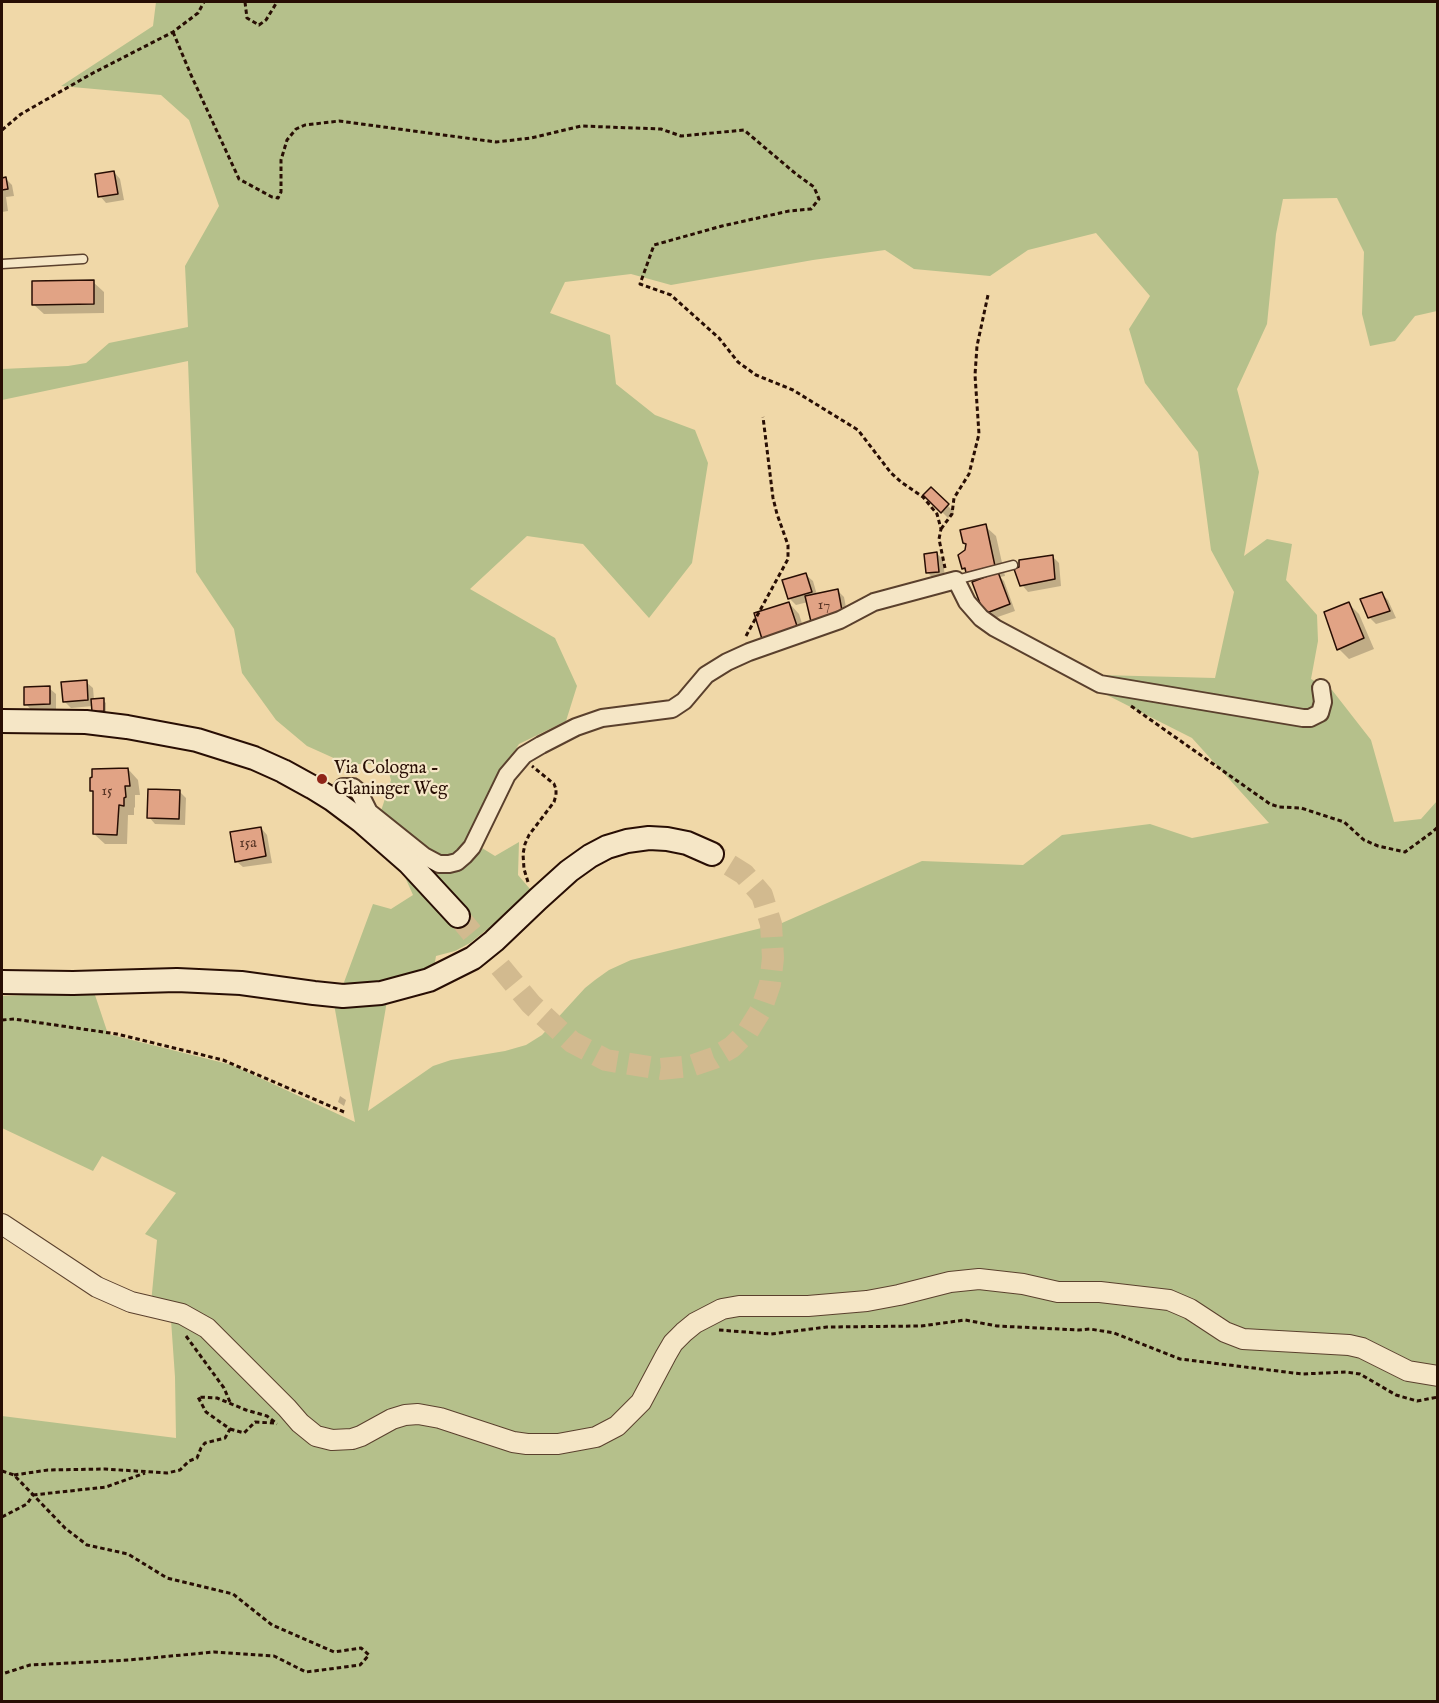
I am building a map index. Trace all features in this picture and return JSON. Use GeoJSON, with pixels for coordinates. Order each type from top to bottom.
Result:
{"type":"FeatureCollection","features":[{"type":"Feature","properties":{"kind":"main road"},"geometry":{"type":"LineString","coordinates":[[2,721],[86,722],[128,727],[197,740],[254,758],[283,771],[333,800],[361,820],[394,849],[458,916]]}},
{"type":"Feature","properties":{"kind":"main road"},"geometry":{"type":"LineString","coordinates":[[2,982],[73,983],[177,980],[241,983],[343,996],[381,993],[429,980],[473,958],[569,871],[590,856],[607,848],[627,841],[649,838],[667,839],[687,843],[712,854]]}},
{"type":"Feature","properties":{"kind":"street"},"geometry":{"type":"LineString","coordinates":[[333,800],[343,787],[352,787],[359,792],[365,807],[374,817],[431,861],[439,864],[457,862],[472,847],[501,786],[524,755],[589,722],[602,718],[672,709],[684,701],[706,675],[749,652],[840,621],[874,602],[956,580],[967,602],[981,618],[995,628],[1100,684],[1310,718],[1320,713],[1322,708],[1321,688]]}},
{"type":"Feature","properties":{"kind":"street"},"geometry":{"type":"LineString","coordinates":[[2,1224],[97,1287],[130,1302],[182,1314],[207,1328],[300,1423],[316,1436],[332,1440],[352,1439],[392,1419],[418,1414],[440,1418],[513,1442],[527,1444],[558,1444],[596,1437],[617,1426],[637,1407],[673,1343],[695,1323],[722,1309],[739,1306],[808,1306],[867,1301],[950,1282],[979,1278],[1058,1292],[1100,1292],[1169,1300],[1190,1309],[1225,1332],[1242,1339],[1350,1345],[1362,1348],[1408,1371],[1437,1376]]}},
{"type":"Feature","properties":{"kind":"lane"},"geometry":{"type":"LineString","coordinates":[[2,264],[83,259]]}},
{"type":"Feature","properties":{"kind":"lane"},"geometry":{"type":"LineString","coordinates":[[956,580],[1013,565]]}},
{"type":"Feature","properties":{"kind":"path"},"geometry":{"type":"LineString","coordinates":[[2,130],[21,114],[93,73],[173,32],[198,13],[204,2]]}},
{"type":"Feature","properties":{"kind":"path"},"geometry":{"type":"LineString","coordinates":[[245,2],[245,15],[249,21],[259,25],[266,21],[277,2]]}},
{"type":"Feature","properties":{"kind":"path"},"geometry":{"type":"LineString","coordinates":[[173,32],[239,178],[272,197],[278,198],[281,192],[281,160],[287,140],[296,129],[305,125],[339,121],[496,142],[531,138],[581,126],[661,129],[681,136],[744,130],[814,187],[819,199],[811,209],[789,211],[722,226],[654,245],[640,285],[671,295],[719,338],[738,362],[756,375],[793,390],[858,430],[891,473],[922,497],[937,514],[944,564],[947,573],[956,580]]}},
{"type":"Feature","properties":{"kind":"path"},"geometry":{"type":"LineString","coordinates":[[940,529],[952,514],[954,498],[969,474],[979,434],[975,375],[977,346],[988,295]]}},
{"type":"Feature","properties":{"kind":"path"},"geometry":{"type":"LineString","coordinates":[[727,662],[745,637],[788,559],[788,545],[773,498],[763,417]]}},
{"type":"Feature","properties":{"kind":"path"},"geometry":{"type":"LineString","coordinates":[[1127,703],[1270,804],[1279,807],[1301,808],[1344,822],[1364,840],[1378,846],[1405,852],[1437,827]]}},
{"type":"Feature","properties":{"kind":"path"},"geometry":{"type":"LineString","coordinates":[[524,755],[529,763],[550,780],[556,789],[554,802],[529,835],[525,844],[523,854],[527,880]]}},
{"type":"Feature","properties":{"kind":"path"},"geometry":{"type":"LineString","coordinates":[[2,1020],[14,1019],[117,1034],[223,1060],[344,1112]]}},
{"type":"Feature","properties":{"kind":"path"},"geometry":{"type":"LineString","coordinates":[[713,1331],[771,1334],[827,1327],[921,1326],[965,1320],[997,1326],[1090,1329],[1114,1333],[1180,1359],[1302,1374],[1346,1372],[1360,1374],[1396,1395],[1417,1401],[1437,1397]]}},
{"type":"Feature","properties":{"kind":"path"},"geometry":{"type":"LineString","coordinates":[[207,1328],[201,1334],[183,1333],[224,1388],[231,1404],[217,1398],[198,1397],[206,1412],[230,1429],[244,1433],[255,1422],[274,1423]]}},
{"type":"Feature","properties":{"kind":"path"},"geometry":{"type":"LineString","coordinates":[[2,1471],[14,1475],[48,1470],[105,1469],[167,1473],[180,1470],[189,1461],[197,1458],[205,1443],[225,1438],[230,1429]]}},
{"type":"Feature","properties":{"kind":"path"},"geometry":{"type":"LineString","coordinates":[[33,1495],[106,1487],[148,1472]]}},
{"type":"Feature","properties":{"kind":"path"},"geometry":{"type":"LineString","coordinates":[[2,1674],[30,1665],[129,1660],[214,1652],[274,1656],[306,1672],[360,1665],[369,1655],[361,1648],[334,1652],[272,1625],[233,1594],[167,1578],[128,1554],[87,1545],[65,1528],[14,1475]]}},
{"type":"Feature","properties":{"kind":"path"},"geometry":{"type":"LineString","coordinates":[[2,1517],[27,1504],[33,1495]]}},
{"type":"Feature","properties":{"kind":"green space"},"geometry":{"type":"Polygon","coordinates":[[[156,2],[1437,2],[1437,311],[1415,316],[1395,341],[1370,346],[1362,314],[1364,252],[1337,198],[1283,199],[1276,234],[1267,324],[1237,389],[1259,472],[1244,556],[1267,539],[1292,544],[1286,580],[1317,615],[1318,641],[1311,679],[1332,690],[1371,740],[1394,822],[1421,819],[1437,801],[1437,1701],[2,1701],[2,1416],[176,1438],[171,1320],[150,1314],[157,1240],[145,1234],[176,1193],[102,1156],[93,1171],[2,1128],[2,996],[94,992],[108,1034],[232,1065],[355,1122],[334,1004],[387,1001],[368,1111],[433,1066],[451,1060],[526,1045],[542,1035],[585,988],[609,970],[631,960],[782,923],[922,861],[1023,865],[1062,835],[1150,824],[1192,838],[1269,823],[1192,738],[1097,690],[1100,675],[1215,678],[1234,592],[1211,550],[1198,452],[1145,383],[1129,329],[1150,296],[1096,233],[1028,250],[990,276],[914,269],[885,250],[671,285],[631,274],[565,282],[550,313],[610,335],[616,384],[655,415],[695,430],[708,463],[692,563],[649,618],[583,544],[527,536],[470,589],[555,638],[577,686],[566,721],[519,744],[491,788],[469,840],[495,856],[519,842],[518,875],[530,889],[508,913],[470,943],[455,951],[436,956],[434,968],[385,981],[343,985],[373,904],[391,909],[413,895],[405,877],[417,843],[381,811],[391,780],[386,764],[347,764],[307,746],[276,720],[242,673],[234,629],[196,572],[188,361],[2,400],[2,369],[86,363],[109,343],[188,327],[185,266],[219,206],[189,120],[161,95],[61,86],[153,26],[156,2]]]}},
{"type":"Feature","properties":{"kind":"building"},"geometry":{"type":"Polygon","coordinates":[[[114,171],[118,194],[98,197],[95,174],[114,171]]]}},
{"type":"Feature","properties":{"kind":"building"},"geometry":{"type":"Polygon","coordinates":[[[6,177],[8,189],[2,190],[2,178],[6,177]]]}},
{"type":"Feature","properties":{"kind":"building"},"geometry":{"type":"Polygon","coordinates":[[[94,280],[94,304],[32,305],[32,281],[94,280]]]}},
{"type":"Feature","properties":{"kind":"building"},"geometry":{"type":"Polygon","coordinates":[[[931,487],[949,504],[941,513],[923,495],[931,487]]]}},
{"type":"Feature","properties":{"kind":"building"},"geometry":{"type":"Polygon","coordinates":[[[986,524],[995,566],[966,573],[965,568],[962,569],[958,555],[965,550],[966,544],[963,543],[960,530],[986,524]]]}},
{"type":"Feature","properties":{"kind":"building"},"geometry":{"type":"Polygon","coordinates":[[[937,552],[939,572],[926,573],[924,554],[937,552]]]}},
{"type":"Feature","properties":{"kind":"building"},"geometry":{"type":"Polygon","coordinates":[[[1053,555],[1055,579],[1020,586],[1014,569],[1019,567],[1019,560],[1053,555]]]}},
{"type":"Feature","properties":{"kind":"building"},"geometry":{"type":"Polygon","coordinates":[[[998,572],[1010,604],[984,614],[972,582],[998,572]]]}},
{"type":"Feature","properties":{"kind":"building"},"geometry":{"type":"Polygon","coordinates":[[[806,573],[812,592],[788,599],[782,580],[806,573]]]}},
{"type":"Feature","properties":{"kind":"building"},"geometry":{"type":"Polygon","coordinates":[[[838,589],[843,616],[812,626],[805,596],[838,589]]]}},
{"type":"Feature","properties":{"kind":"building"},"geometry":{"type":"Polygon","coordinates":[[[1382,592],[1390,611],[1368,618],[1360,599],[1382,592]]]}},
{"type":"Feature","properties":{"kind":"building"},"geometry":{"type":"Polygon","coordinates":[[[789,602],[798,629],[762,639],[754,613],[789,602]]]}},
{"type":"Feature","properties":{"kind":"building"},"geometry":{"type":"Polygon","coordinates":[[[1349,602],[1364,638],[1337,650],[1324,612],[1349,602]]]}},
{"type":"Feature","properties":{"kind":"building"},"geometry":{"type":"Polygon","coordinates":[[[87,680],[88,700],[63,702],[61,682],[87,680]]]}},
{"type":"Feature","properties":{"kind":"building"},"geometry":{"type":"Polygon","coordinates":[[[50,686],[50,704],[24,705],[24,687],[50,686]]]}},
{"type":"Feature","properties":{"kind":"building"},"geometry":{"type":"Polygon","coordinates":[[[104,698],[104,711],[92,712],[91,699],[104,698]]]}},
{"type":"Feature","properties":{"kind":"building"},"geometry":{"type":"Polygon","coordinates":[[[128,768],[130,786],[125,786],[124,806],[119,805],[117,835],[93,834],[93,791],[90,791],[92,769],[128,768]]]}},
{"type":"Feature","properties":{"kind":"building"},"geometry":{"type":"Polygon","coordinates":[[[148,789],[180,790],[179,819],[147,818],[148,789]]]}},
{"type":"Feature","properties":{"kind":"building"},"geometry":{"type":"Polygon","coordinates":[[[261,827],[266,856],[235,862],[230,832],[261,827]]]}},
{"type":"Feature","properties":{"kind":"tunnel"},"geometry":{"type":"LineString","coordinates":[[458,916],[531,1004],[572,1042],[606,1060],[661,1069],[691,1066],[714,1058],[732,1047],[748,1031],[761,1010],[770,984],[773,958],[771,924],[762,895],[744,874],[712,854]]}},
{"type":"Feature","properties":{"kind":"place","name":"Via Cologna - Glaninger Weg"},"geometry":{"type":"Point","coordinates":[322,779]}}]}
